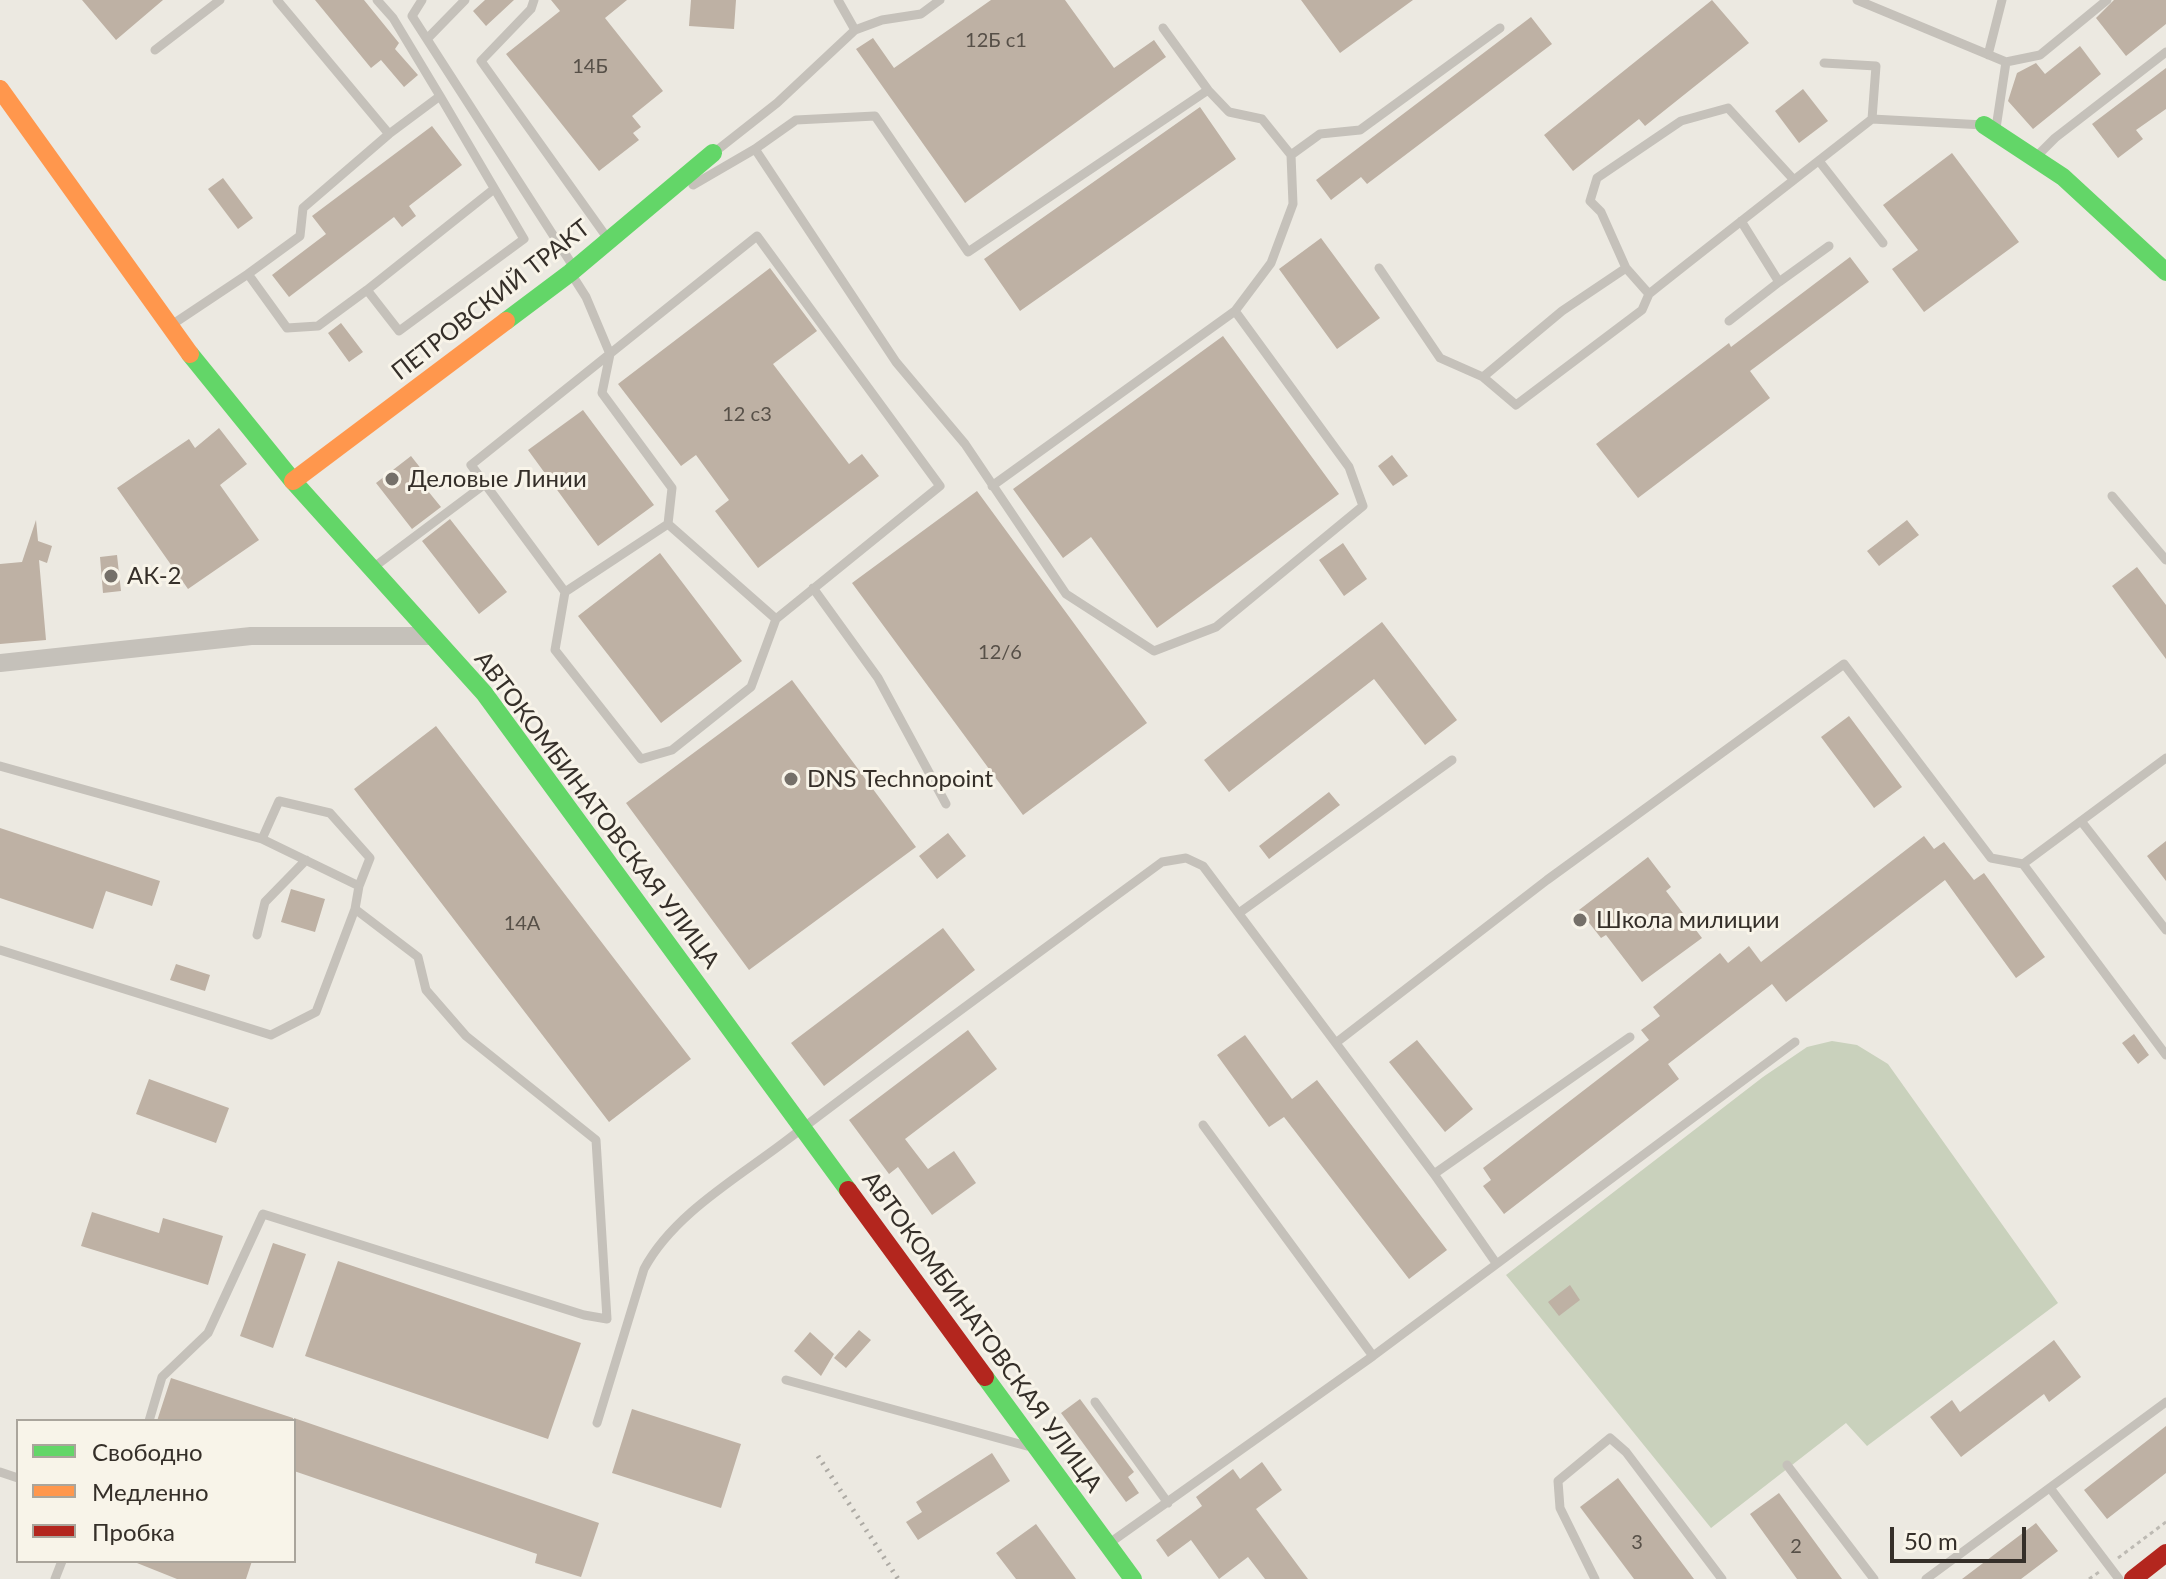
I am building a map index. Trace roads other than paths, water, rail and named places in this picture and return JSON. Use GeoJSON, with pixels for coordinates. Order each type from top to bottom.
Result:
{"type":"FeatureCollection","features":[{"type":"Feature","properties":{"kind":"street","name":"АВТОКОМБИНАТОВСКАЯ УЛИЦА"},"geometry":{"type":"LineString","coordinates":[[0,89],[168,328],[293,481],[374,567],[431,636],[484,693],[1133,1579]]}},
{"type":"Feature","properties":{"kind":"street"},"geometry":{"type":"LineString","coordinates":[[1990,128],[2063,177],[2166,272]]}},
{"type":"Feature","properties":{"kind":"street","name":"ПЕТРОВСКИЙ ТРАКТ"},"geometry":{"type":"LineString","coordinates":[[293,481],[572,271],[713,153]]}},
{"type":"Feature","properties":{"kind":"street"},"geometry":{"type":"LineString","coordinates":[[0,663],[251,636],[431,636]]}},
{"type":"Feature","properties":{"kind":"street"},"geometry":{"type":"LineString","coordinates":[[2133,1579],[2166,1553]]}},
{"type":"Feature","properties":{"kind":"lane"},"geometry":{"type":"LineString","coordinates":[[155,50],[220,0]]}},
{"type":"Feature","properties":{"kind":"lane"},"geometry":{"type":"LineString","coordinates":[[277,0],[389,134]]}},
{"type":"Feature","properties":{"kind":"lane"},"geometry":{"type":"LineString","coordinates":[[367,290],[399,331],[524,239],[393,18],[377,0]]}},
{"type":"Feature","properties":{"kind":"lane"},"geometry":{"type":"LineString","coordinates":[[422,0],[412,16],[586,297],[610,354],[602,393],[672,488],[668,524]]}},
{"type":"Feature","properties":{"kind":"lane"},"geometry":{"type":"LineString","coordinates":[[427,39],[465,0]]}},
{"type":"Feature","properties":{"kind":"lane"},"geometry":{"type":"LineString","coordinates":[[534,0],[531,9],[481,61],[609,240]]}},
{"type":"Feature","properties":{"kind":"lane"},"geometry":{"type":"LineString","coordinates":[[838,0],[855,30]]}},
{"type":"Feature","properties":{"kind":"lane"},"geometry":{"type":"LineString","coordinates":[[713,153],[777,103],[855,30],[882,20],[921,14],[940,0]]}},
{"type":"Feature","properties":{"kind":"lane"},"geometry":{"type":"LineString","coordinates":[[1857,0],[2006,62],[2040,55],[2107,0]]}},
{"type":"Feature","properties":{"kind":"lane"},"geometry":{"type":"LineString","coordinates":[[1988,55],[2002,0]]}},
{"type":"Feature","properties":{"kind":"lane"},"geometry":{"type":"LineString","coordinates":[[992,486],[1235,311],[1271,263],[1293,204],[1291,155],[1262,119],[1229,112],[1208,90],[1163,28]]}},
{"type":"Feature","properties":{"kind":"lane"},"geometry":{"type":"LineString","coordinates":[[1291,155],[1320,134],[1360,130],[1500,28]]}},
{"type":"Feature","properties":{"kind":"lane"},"geometry":{"type":"LineString","coordinates":[[2036,158],[2055,138],[2166,52]]}},
{"type":"Feature","properties":{"kind":"lane"},"geometry":{"type":"LineString","coordinates":[[1379,268],[1440,358],[1483,377],[1516,405],[1642,310],[1649,294],[1872,119],[1990,128],[2006,62]]}},
{"type":"Feature","properties":{"kind":"lane"},"geometry":{"type":"LineString","coordinates":[[1824,63],[1876,66],[1872,119]]}},
{"type":"Feature","properties":{"kind":"lane"},"geometry":{"type":"LineString","coordinates":[[637,216],[755,149],[796,120],[875,116],[968,252],[1208,90]]}},
{"type":"Feature","properties":{"kind":"lane"},"geometry":{"type":"LineString","coordinates":[[168,328],[300,236],[303,208],[389,134],[440,96]]}},
{"type":"Feature","properties":{"kind":"lane"},"geometry":{"type":"LineString","coordinates":[[1649,294],[1626,268],[1601,212],[1590,201],[1597,178],[1681,121],[1728,108],[1794,180]]}},
{"type":"Feature","properties":{"kind":"lane"},"geometry":{"type":"LineString","coordinates":[[755,149],[896,362],[965,444],[1066,594],[1154,651],[1216,627],[1363,506],[1349,467],[1235,311]]}},
{"type":"Feature","properties":{"kind":"lane"},"geometry":{"type":"LineString","coordinates":[[1819,161],[1883,243]]}},
{"type":"Feature","properties":{"kind":"lane"},"geometry":{"type":"LineString","coordinates":[[248,274],[287,328],[318,326],[494,189]]}},
{"type":"Feature","properties":{"kind":"lane"},"geometry":{"type":"LineString","coordinates":[[1741,221],[1779,282]]}},
{"type":"Feature","properties":{"kind":"lane"},"geometry":{"type":"LineString","coordinates":[[757,236],[940,486],[776,619],[751,687],[672,750],[641,759],[555,650],[565,592],[471,465],[610,354],[757,236]]}},
{"type":"Feature","properties":{"kind":"lane"},"geometry":{"type":"LineString","coordinates":[[1729,321],[1829,246]]}},
{"type":"Feature","properties":{"kind":"lane"},"geometry":{"type":"LineString","coordinates":[[1483,377],[1562,311],[1626,268]]}},
{"type":"Feature","properties":{"kind":"lane"},"geometry":{"type":"LineString","coordinates":[[374,567],[485,484]]}},
{"type":"Feature","properties":{"kind":"lane"},"geometry":{"type":"LineString","coordinates":[[2112,496],[2166,560]]}},
{"type":"Feature","properties":{"kind":"lane"},"geometry":{"type":"LineString","coordinates":[[565,592],[668,524]]}},
{"type":"Feature","properties":{"kind":"lane"},"geometry":{"type":"LineString","coordinates":[[668,524],[776,619]]}},
{"type":"Feature","properties":{"kind":"lane"},"geometry":{"type":"LineString","coordinates":[[813,588],[878,678],[946,804]]}},
{"type":"Feature","properties":{"kind":"lane"},"geometry":{"type":"LineString","coordinates":[[1337,1042],[1547,880],[1844,664],[1991,858],[2023,864],[2166,1055]]}},
{"type":"Feature","properties":{"kind":"lane"},"geometry":{"type":"LineString","coordinates":[[2023,864],[2166,758]]}},
{"type":"Feature","properties":{"kind":"lane"},"geometry":{"type":"LineString","coordinates":[[1239,913],[1452,760]]}},
{"type":"Feature","properties":{"kind":"lane"},"geometry":{"type":"LineString","coordinates":[[0,766],[262,839],[359,886]]}},
{"type":"Feature","properties":{"kind":"lane"},"geometry":{"type":"LineString","coordinates":[[0,950],[271,1035],[316,1012],[355,909],[359,886],[370,858],[330,813],[279,801],[262,839]]}},
{"type":"Feature","properties":{"kind":"lane"},"geometry":{"type":"LineString","coordinates":[[2081,821],[2166,930]]}},
{"type":"Feature","properties":{"kind":"lane"},"geometry":{"type":"LineString","coordinates":[[597,1423],[644,1269],[656,1247],[699,1208],[1162,862],[1186,858],[1203,866],[1337,1042],[1496,1263]]}},
{"type":"Feature","properties":{"kind":"lane"},"geometry":{"type":"LineString","coordinates":[[257,935],[265,902],[306,860]]}},
{"type":"Feature","properties":{"kind":"lane"},"geometry":{"type":"LineString","coordinates":[[355,909],[418,957],[426,990],[466,1036],[596,1140],[607,1319]]}},
{"type":"Feature","properties":{"kind":"lane"},"geometry":{"type":"LineString","coordinates":[[1434,1174],[1630,1037]]}},
{"type":"Feature","properties":{"kind":"lane"},"geometry":{"type":"LineString","coordinates":[[1108,1544],[1373,1356],[1795,1042]]}},
{"type":"Feature","properties":{"kind":"lane"},"geometry":{"type":"LineString","coordinates":[[1203,1125],[1373,1356]]}},
{"type":"Feature","properties":{"kind":"lane"},"geometry":{"type":"LineString","coordinates":[[150,1419],[162,1377],[208,1333],[263,1214],[584,1315],[627,1324]]}},
{"type":"Feature","properties":{"kind":"lane"},"geometry":{"type":"LineString","coordinates":[[786,1380],[1038,1449]]}},
{"type":"Feature","properties":{"kind":"lane"},"geometry":{"type":"LineString","coordinates":[[1095,1402],[1168,1503]]}},
{"type":"Feature","properties":{"kind":"lane"},"geometry":{"type":"LineString","coordinates":[[1926,1579],[2166,1402]]}},
{"type":"Feature","properties":{"kind":"lane"},"geometry":{"type":"LineString","coordinates":[[1595,1579],[1560,1508],[1558,1481],[1610,1438],[1626,1452],[1722,1579]]}},
{"type":"Feature","properties":{"kind":"lane"},"geometry":{"type":"LineString","coordinates":[[1787,1465],[1874,1579]]}},
{"type":"Feature","properties":{"kind":"lane"},"geometry":{"type":"LineString","coordinates":[[2050,1488],[2119,1579]]}},
{"type":"Feature","properties":{"kind":"railway"},"geometry":{"type":"LineString","coordinates":[[818,1456],[898,1579]]}},
{"type":"Feature","properties":{"kind":"place","name":"Деловые Линии"},"geometry":{"type":"Point","coordinates":[392,479]}},
{"type":"Feature","properties":{"kind":"place","name":"АК-2"},"geometry":{"type":"Point","coordinates":[111,576]}},
{"type":"Feature","properties":{"kind":"place","name":"DNS Technopoint"},"geometry":{"type":"Point","coordinates":[791,779]}},
{"type":"Feature","properties":{"kind":"place","name":"Школа милиции"},"geometry":{"type":"Point","coordinates":[1580,920]}}]}
